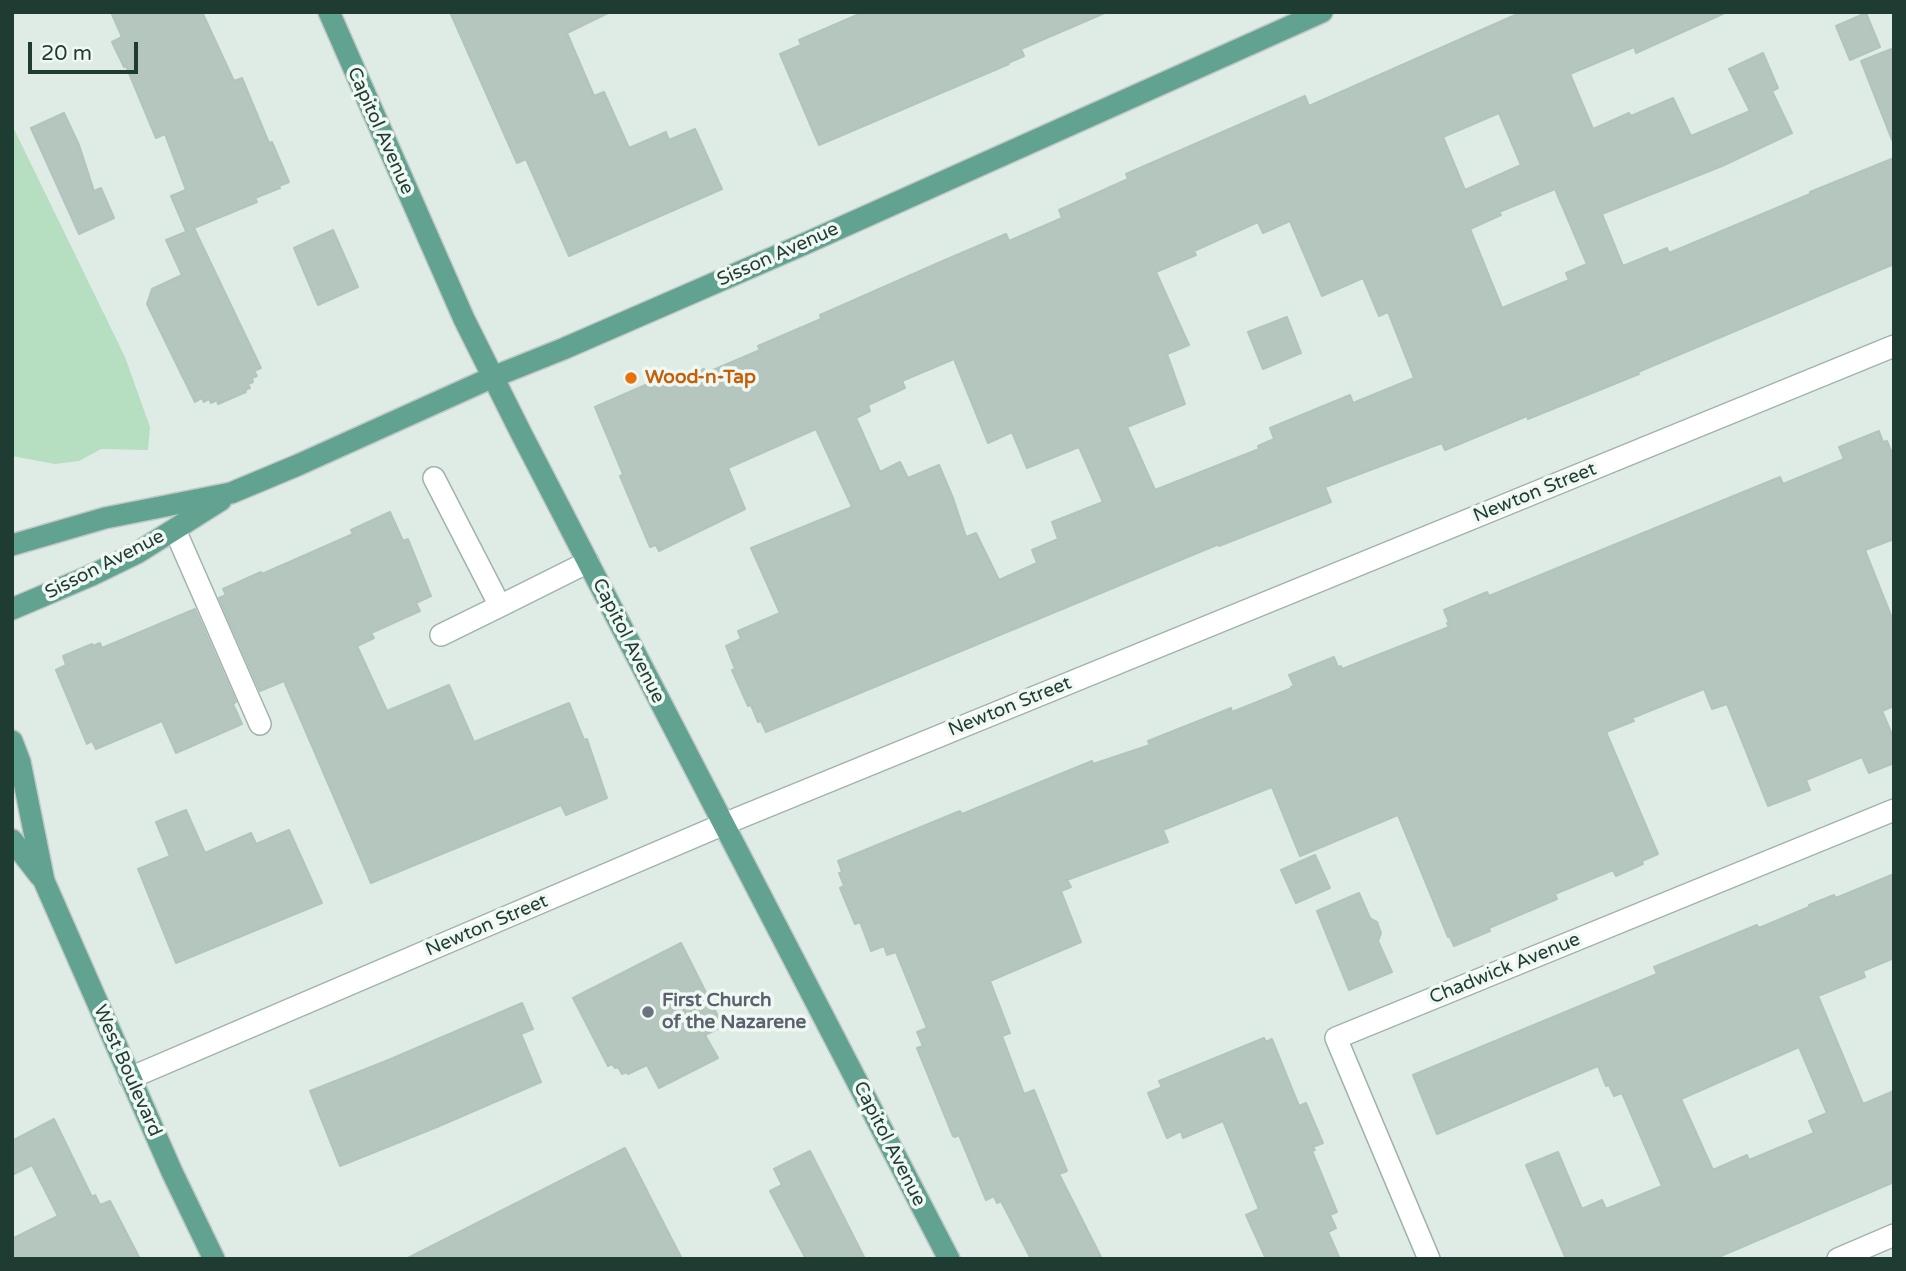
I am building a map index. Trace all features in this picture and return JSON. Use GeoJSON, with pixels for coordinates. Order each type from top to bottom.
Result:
{"type":"FeatureCollection","features":[{"type":"Feature","properties":{"kind":"main road","name":"Capitol Avenue"},"geometry":{"type":"LineString","coordinates":[[329,12],[464,319],[949,1259]]}},
{"type":"Feature","properties":{"kind":"main road","name":"Sisson Avenue"},"geometry":{"type":"LineString","coordinates":[[12,609],[137,553],[231,493],[802,245],[1322,12]]}},
{"type":"Feature","properties":{"kind":"main road","name":"Sisson Avenue"},"geometry":{"type":"LineString","coordinates":[[12,545],[105,518],[231,493]]}},
{"type":"Feature","properties":{"kind":"main road","name":"West Boulevard"},"geometry":{"type":"LineString","coordinates":[[12,741],[20,762],[44,881],[172,1172],[214,1259]]}},
{"type":"Feature","properties":{"kind":"main road","name":"West Boulevard"},"geometry":{"type":"LineString","coordinates":[[12,840],[44,881]]}},
{"type":"Feature","properties":{"kind":"street","name":"Newton Street"},"geometry":{"type":"LineString","coordinates":[[130,1078],[724,824],[1894,346]]}},
{"type":"Feature","properties":{"kind":"street"},"geometry":{"type":"LineString","coordinates":[[434,478],[499,606]]}},
{"type":"Feature","properties":{"kind":"street"},"geometry":{"type":"LineString","coordinates":[[175,530],[260,724]]}},
{"type":"Feature","properties":{"kind":"street"},"geometry":{"type":"LineString","coordinates":[[441,635],[588,562]]}},
{"type":"Feature","properties":{"kind":"street","name":"Chadwick Avenue"},"geometry":{"type":"LineString","coordinates":[[1429,1259],[1336,1038],[1894,810]]}},
{"type":"Feature","properties":{"kind":"street"},"geometry":{"type":"LineString","coordinates":[[1838,1259],[1894,1235]]}},
{"type":"Feature","properties":{"kind":"green space"},"geometry":{"type":"Polygon","coordinates":[[[12,125],[125,357],[150,427],[148,450],[101,449],[79,461],[55,464],[12,456],[12,125]]]}},
{"type":"Feature","properties":{"kind":"building"},"geometry":{"type":"Polygon","coordinates":[[[111,12],[202,12],[234,81],[242,78],[269,143],[272,142],[289,182],[255,198],[257,202],[194,228],[261,368],[254,371],[257,376],[252,378],[253,382],[248,384],[250,388],[245,390],[246,392],[218,404],[217,400],[211,403],[209,399],[204,402],[202,398],[195,402],[147,304],[152,289],[182,275],[166,240],[188,231],[171,196],[186,190],[165,134],[156,138],[126,66],[124,67],[112,42],[122,37],[111,12]]]}},
{"type":"Feature","properties":{"kind":"building"},"geometry":{"type":"Polygon","coordinates":[[[450,12],[610,12],[567,33],[594,96],[604,92],[629,148],[666,132],[669,140],[695,129],[722,189],[569,256],[526,159],[517,163],[450,12]]]}},
{"type":"Feature","properties":{"kind":"building"},"geometry":{"type":"Polygon","coordinates":[[[864,12],[1107,12],[1021,49],[1024,56],[1009,64],[819,145],[780,54],[801,45],[799,40],[864,12]]]}},
{"type":"Feature","properties":{"kind":"building"},"geometry":{"type":"Polygon","coordinates":[[[1522,12],[1727,12],[1636,53],[1634,47],[1570,74],[1593,129],[1673,98],[1691,136],[1750,111],[1729,69],[1763,53],[1778,88],[1772,91],[1792,133],[1722,166],[1602,214],[1623,266],[1667,248],[1669,253],[1894,158],[1894,264],[1528,419],[1527,416],[1445,450],[1442,443],[1325,487],[1331,502],[1219,544],[766,732],[761,721],[758,722],[751,705],[748,706],[732,670],[735,669],[726,646],[741,639],[738,631],[780,613],[751,548],[852,507],[816,429],[728,468],[745,509],[659,551],[656,545],[650,547],[595,407],[675,372],[678,380],[704,369],[706,373],[760,350],[758,346],[821,319],[820,315],[945,260],[1006,234],[1009,241],[1062,218],[1059,210],[1128,179],[1126,174],[1305,96],[1309,106],[1522,12]],[[1499,113],[1443,137],[1465,190],[1521,165],[1499,113]],[[1555,189],[1499,212],[1501,215],[1470,229],[1502,308],[1569,280],[1566,273],[1587,264],[1555,189]],[[1290,221],[1263,233],[1258,222],[1194,251],[1196,255],[1156,272],[1189,345],[1167,354],[1185,404],[1127,427],[1155,490],[1259,449],[1258,446],[1274,439],[1270,428],[1350,395],[1353,403],[1414,378],[1388,312],[1379,316],[1363,278],[1322,296],[1290,221]],[[954,359],[902,381],[905,388],[868,405],[870,411],[856,418],[880,472],[900,462],[908,478],[939,465],[966,537],[976,533],[999,580],[1037,563],[1032,550],[1058,539],[1052,522],[1103,502],[1079,447],[1027,468],[1012,432],[988,443],[954,359]]]}},
{"type":"Feature","properties":{"kind":"building"},"geometry":{"type":"Polygon","coordinates":[[[1866,13],[1880,47],[1850,60],[1836,26],[1866,13]]]}},
{"type":"Feature","properties":{"kind":"building"},"geometry":{"type":"Polygon","coordinates":[[[1894,48],[1894,140],[1892,140],[1861,61],[1894,48]]]}},
{"type":"Feature","properties":{"kind":"building"},"geometry":{"type":"Polygon","coordinates":[[[64,113],[79,145],[94,191],[101,188],[114,218],[79,234],[31,128],[64,113]]]}},
{"type":"Feature","properties":{"kind":"building"},"geometry":{"type":"Polygon","coordinates":[[[333,230],[358,287],[318,305],[294,248],[333,230]]]}},
{"type":"Feature","properties":{"kind":"building"},"geometry":{"type":"Polygon","coordinates":[[[1287,317],[1301,353],[1263,369],[1248,332],[1287,317]]]}},
{"type":"Feature","properties":{"kind":"building"},"geometry":{"type":"Polygon","coordinates":[[[1879,431],[1883,442],[1887,441],[1894,458],[1894,539],[1865,550],[1894,623],[1894,706],[1882,711],[1894,739],[1894,763],[1869,773],[1862,757],[1806,780],[1810,790],[1768,806],[1727,704],[1712,709],[1704,689],[1632,718],[1634,721],[1606,732],[1658,854],[1616,876],[1613,870],[1555,894],[1557,899],[1454,946],[1398,815],[1300,856],[1272,787],[1163,830],[1168,842],[1067,880],[1071,887],[1061,891],[1081,942],[990,981],[1010,1033],[1002,1036],[1024,1094],[1034,1090],[1067,1171],[1059,1174],[1102,1259],[1031,1259],[1001,1201],[997,1203],[994,1196],[986,1200],[959,1135],[953,1136],[917,1048],[923,1046],[917,1032],[927,1028],[896,952],[887,955],[884,946],[871,951],[860,922],[855,924],[840,888],[844,886],[838,861],[960,811],[962,814],[1092,761],[1093,764],[1150,745],[1148,741],[1231,708],[1232,712],[1292,688],[1294,686],[1289,675],[1334,657],[1338,667],[1341,666],[1342,669],[1449,627],[1444,610],[1487,592],[1489,596],[1780,477],[1783,484],[1844,459],[1839,447],[1879,431]]]}},
{"type":"Feature","properties":{"kind":"building"},"geometry":{"type":"Polygon","coordinates":[[[390,512],[403,541],[408,539],[431,596],[416,603],[420,611],[371,633],[374,638],[357,646],[387,711],[449,685],[474,742],[569,703],[584,740],[587,739],[607,798],[566,815],[561,805],[371,883],[284,681],[260,691],[219,598],[226,595],[223,589],[353,534],[351,530],[390,512]]]}},
{"type":"Feature","properties":{"kind":"building"},"geometry":{"type":"Polygon","coordinates":[[[195,609],[236,702],[233,704],[242,724],[176,753],[162,721],[96,749],[92,741],[87,744],[56,670],[66,665],[63,656],[92,644],[93,646],[100,643],[102,648],[195,609]]]}},
{"type":"Feature","properties":{"kind":"building"},"geometry":{"type":"Polygon","coordinates":[[[186,810],[205,853],[251,833],[256,844],[289,830],[322,903],[176,963],[138,869],[170,856],[156,822],[186,810]]]}},
{"type":"Feature","properties":{"kind":"building"},"geometry":{"type":"Polygon","coordinates":[[[1315,855],[1330,888],[1296,903],[1281,870],[1315,855]]]}},
{"type":"Feature","properties":{"kind":"building"},"geometry":{"type":"Polygon","coordinates":[[[1894,874],[1894,958],[1863,971],[1865,977],[1818,996],[1863,1104],[1894,1091],[1894,1182],[1714,1259],[1566,1259],[1526,1165],[1558,1152],[1582,1209],[1602,1200],[1606,1209],[1662,1186],[1622,1093],[1614,1096],[1609,1085],[1606,1086],[1598,1066],[1437,1134],[1413,1075],[1657,974],[1654,967],[1757,925],[1759,928],[1834,895],[1836,898],[1894,874]],[[1799,1047],[1681,1099],[1713,1170],[1747,1155],[1749,1160],[1814,1133],[1809,1121],[1827,1113],[1799,1047]]]}},
{"type":"Feature","properties":{"kind":"building"},"geometry":{"type":"Polygon","coordinates":[[[1359,893],[1370,918],[1377,922],[1381,933],[1378,941],[1392,972],[1349,990],[1317,911],[1359,893]]]}},
{"type":"Feature","properties":{"kind":"building","name":"First Church of the Nazarene"},"geometry":{"type":"Polygon","coordinates":[[[681,943],[723,1026],[705,1035],[718,1058],[659,1088],[647,1065],[628,1074],[622,1074],[618,1067],[615,1068],[612,1064],[608,1066],[573,998],[681,943]]]}},
{"type":"Feature","properties":{"kind":"building"},"geometry":{"type":"Polygon","coordinates":[[[522,1003],[533,1029],[521,1034],[541,1082],[340,1166],[310,1091],[522,1003]]]}},
{"type":"Feature","properties":{"kind":"building"},"geometry":{"type":"Polygon","coordinates":[[[1264,1038],[1266,1042],[1272,1039],[1299,1106],[1306,1103],[1323,1143],[1313,1147],[1315,1150],[1312,1151],[1337,1212],[1330,1215],[1336,1228],[1328,1232],[1340,1259],[1266,1259],[1246,1215],[1259,1209],[1223,1121],[1183,1138],[1181,1131],[1167,1138],[1148,1093],[1162,1087],[1159,1081],[1264,1038]]]}},
{"type":"Feature","properties":{"kind":"building"},"geometry":{"type":"Polygon","coordinates":[[[54,1119],[92,1197],[95,1195],[100,1205],[110,1201],[140,1259],[12,1259],[12,1239],[58,1216],[32,1165],[12,1175],[12,1141],[54,1119]]]}},
{"type":"Feature","properties":{"kind":"building"},"geometry":{"type":"Polygon","coordinates":[[[625,1148],[682,1259],[406,1259],[625,1148]]]}},
{"type":"Feature","properties":{"kind":"building"},"geometry":{"type":"Polygon","coordinates":[[[810,1151],[865,1259],[806,1259],[770,1191],[782,1185],[774,1169],[810,1151]]]}},
{"type":"Feature","properties":{"kind":"place","name":"Wood-n-Tap"},"geometry":{"type":"Point","coordinates":[631,378]}},
{"type":"Feature","properties":{"kind":"place","name":"First Church of the Nazarene"},"geometry":{"type":"Point","coordinates":[648,1012]}}]}
